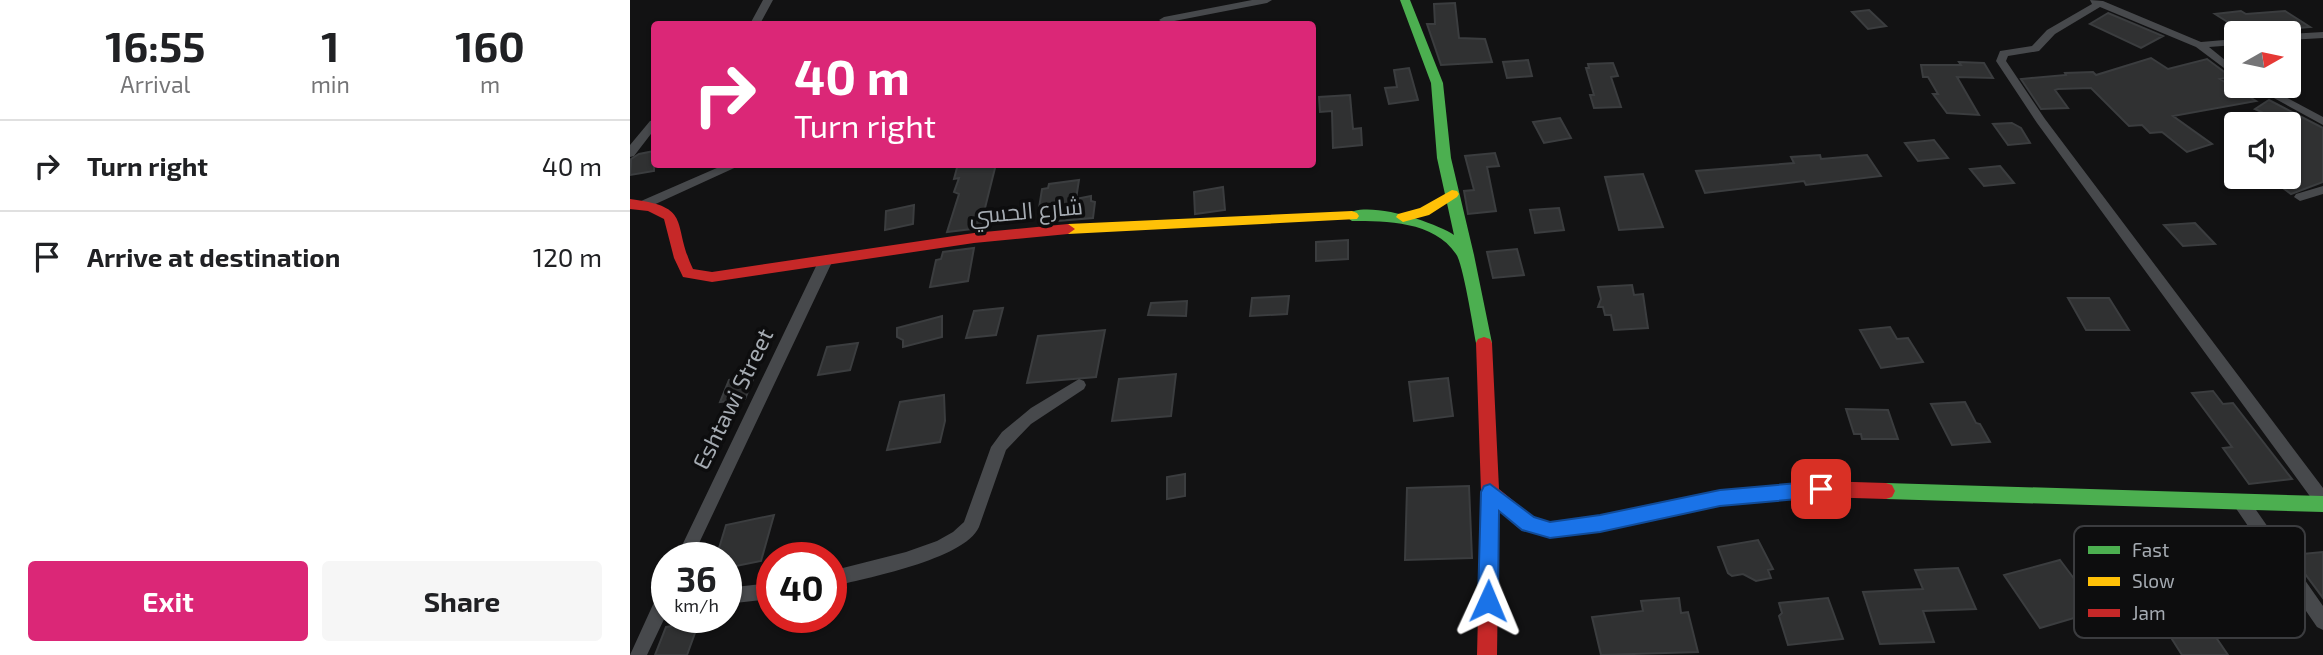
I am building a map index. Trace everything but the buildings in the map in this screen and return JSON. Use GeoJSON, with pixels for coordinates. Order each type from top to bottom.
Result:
{"type":"FeatureCollection","features":[{"type":"Feature","properties":{"kind":"street"},"geometry":{"type":"LineString","coordinates":[[757,21],[768,0]]}},
{"type":"Feature","properties":{"kind":"street"},"geometry":{"type":"LineString","coordinates":[[1164,20],[1267,0]]}},
{"type":"Feature","properties":{"kind":"street"},"geometry":{"type":"LineString","coordinates":[[1405,0],[1437,83],[1444,158],[1467,255],[1486,355],[1490,492],[1487,655]]}},
{"type":"Feature","properties":{"kind":"street"},"geometry":{"type":"LineString","coordinates":[[2224,65],[2200,46],[2096,1],[2051,32],[2035,49],[2004,53],[2001,61],[2041,121],[2323,503]]}},
{"type":"Feature","properties":{"kind":"street"},"geometry":{"type":"LineString","coordinates":[[2301,36],[2323,35]]}},
{"type":"Feature","properties":{"kind":"street"},"geometry":{"type":"LineString","coordinates":[[2200,46],[2224,43]]}},
{"type":"Feature","properties":{"kind":"street"},"geometry":{"type":"LineString","coordinates":[[2278,98],[2323,122]]}},
{"type":"Feature","properties":{"kind":"street"},"geometry":{"type":"LineString","coordinates":[[630,153],[651,127]]}},
{"type":"Feature","properties":{"kind":"street"},"geometry":{"type":"LineString","coordinates":[[638,204],[727,168]]}},
{"type":"Feature","properties":{"kind":"street"},"geometry":{"type":"LineString","coordinates":[[2300,197],[2323,190]]}},
{"type":"Feature","properties":{"kind":"street"},"geometry":{"type":"LineString","coordinates":[[1403,216],[1424,212],[1452,194]]}},
{"type":"Feature","properties":{"kind":"street","name":"شارع الحسي"},"geometry":{"type":"LineString","coordinates":[[638,204],[668,211],[674,218],[675,247],[679,260],[688,273],[712,277],[974,238],[1080,228],[1286,217],[1403,216],[1447,235],[1467,255]]}},
{"type":"Feature","properties":{"kind":"street","name":"Eshtawi Street"},"geometry":{"type":"LineString","coordinates":[[692,542],[826,260]]}},
{"type":"Feature","properties":{"kind":"street"},"geometry":{"type":"LineString","coordinates":[[847,575],[922,554],[962,537],[971,527],[999,447],[1007,435],[1021,422],[1079,385]]}},
{"type":"Feature","properties":{"kind":"street"},"geometry":{"type":"LineString","coordinates":[[1490,492],[1528,524],[1550,530],[1600,524],[1720,498],[1821,489],[2323,503]]}},
{"type":"Feature","properties":{"kind":"street"},"geometry":{"type":"LineString","coordinates":[[2241,502],[2258,526]]}},
{"type":"Feature","properties":{"kind":"street"},"geometry":{"type":"LineString","coordinates":[[2305,595],[2323,621]]}},
{"type":"Feature","properties":{"kind":"street"},"geometry":{"type":"LineString","coordinates":[[638,655],[651,629]]}},
{"type":"Feature","properties":{"kind":"traffic: fast"},"geometry":{"type":"LineString","coordinates":[[1405,0],[1437,83],[1444,158],[1484,343]]}},
{"type":"Feature","properties":{"kind":"traffic: fast"},"geometry":{"type":"LineString","coordinates":[[1352,216],[1387,217],[1428,226],[1467,255]]}},
{"type":"Feature","properties":{"kind":"traffic: fast"},"geometry":{"type":"LineString","coordinates":[[1886,491],[2323,504]]}},
{"type":"Feature","properties":{"kind":"traffic: slow"},"geometry":{"type":"LineString","coordinates":[[1403,217],[1424,212],[1452,194]]}},
{"type":"Feature","properties":{"kind":"traffic: slow"},"geometry":{"type":"LineString","coordinates":[[1068,229],[1352,216]]}},
{"type":"Feature","properties":{"kind":"traffic: jam"},"geometry":{"type":"LineString","coordinates":[[630,204],[650,206],[670,217],[688,273],[712,277],[974,238],[1068,229]]}},
{"type":"Feature","properties":{"kind":"traffic: jam"},"geometry":{"type":"LineString","coordinates":[[1484,343],[1490,492],[1487,655]]}},
{"type":"Feature","properties":{"kind":"traffic: jam"},"geometry":{"type":"LineString","coordinates":[[1490,492],[1528,524],[1550,530],[1600,524],[1720,498],[1821,489],[1886,491]]}},
{"type":"Feature","properties":{"kind":"route"},"geometry":{"type":"LineString","coordinates":[[1488,601],[1490,492],[1528,524],[1550,530],[1600,524],[1720,498],[1821,489]]}}]}
